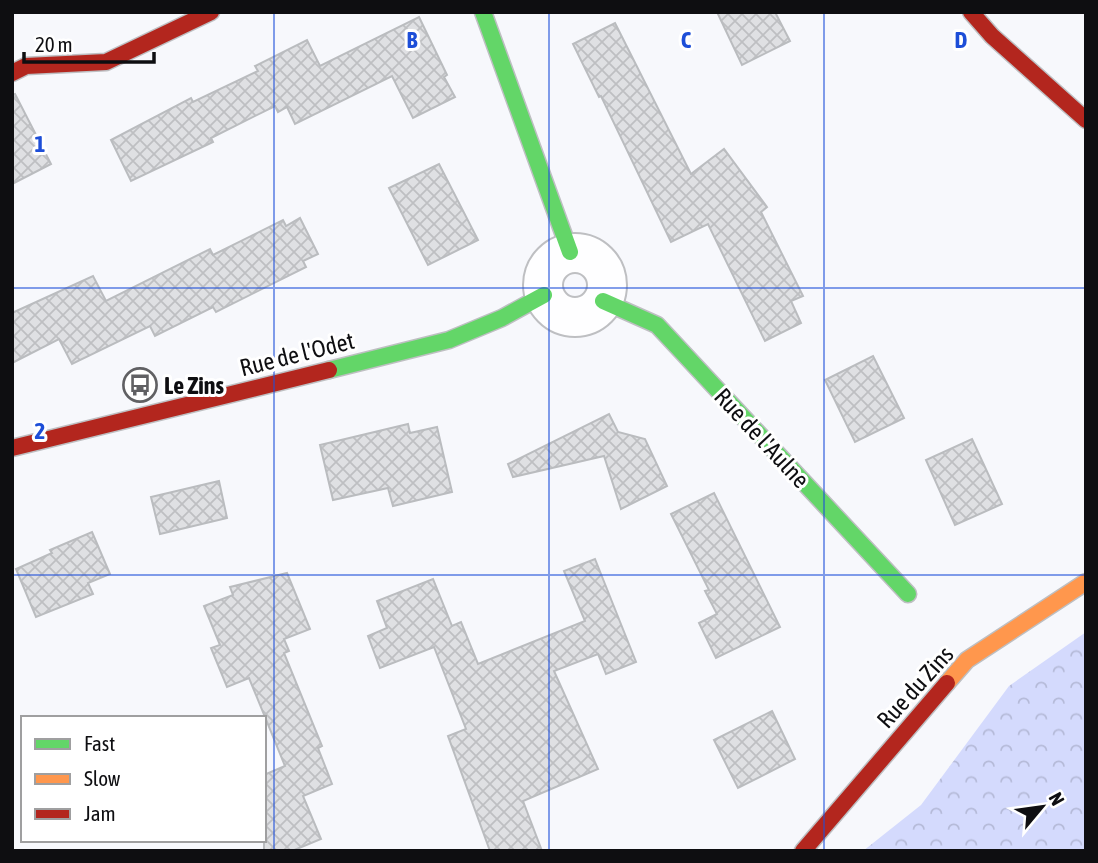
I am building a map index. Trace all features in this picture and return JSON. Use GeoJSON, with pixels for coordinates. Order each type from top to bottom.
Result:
{"type":"FeatureCollection","features":[{"type":"Feature","properties":{"kind":"street"},"geometry":{"type":"LineString","coordinates":[[12,73],[26,66],[106,62],[211,12]]}},
{"type":"Feature","properties":{"kind":"street"},"geometry":{"type":"LineString","coordinates":[[483,12],[570,253]]}},
{"type":"Feature","properties":{"kind":"street"},"geometry":{"type":"LineString","coordinates":[[971,12],[992,36],[1086,120]]}},
{"type":"Feature","properties":{"kind":"street"},"geometry":{"type":"LineString","coordinates":[[570,253],[580,253],[598,263],[607,281],[603,301],[596,309],[577,317],[557,312],[544,295],[543,276],[547,268],[561,255],[570,253]]}},
{"type":"Feature","properties":{"kind":"street","name":"Rue de l'Odet"},"geometry":{"type":"LineString","coordinates":[[12,448],[449,340],[502,318],[544,295]]}},
{"type":"Feature","properties":{"kind":"street","name":"Rue de l'Aulne"},"geometry":{"type":"LineString","coordinates":[[603,301],[657,325],[908,594]]}},
{"type":"Feature","properties":{"kind":"street","name":"Rue du Zins"},"geometry":{"type":"LineString","coordinates":[[803,851],[967,660],[1086,582]]}},
{"type":"Feature","properties":{"kind":"green space"},"geometry":{"type":"Polygon","coordinates":[[[1086,632],[1086,851],[863,851],[921,805],[1009,686],[1086,632]]]}},
{"type":"Feature","properties":{"kind":"building"},"geometry":{"type":"Polygon","coordinates":[[[717,12],[775,12],[790,41],[742,65],[717,12]]]}},
{"type":"Feature","properties":{"kind":"building"},"geometry":{"type":"Polygon","coordinates":[[[419,17],[455,97],[413,118],[392,76],[295,124],[287,107],[278,112],[275,106],[211,138],[213,142],[131,181],[111,140],[191,98],[193,102],[258,71],[255,66],[307,40],[320,66],[419,17]]]}},
{"type":"Feature","properties":{"kind":"building"},"geometry":{"type":"Polygon","coordinates":[[[615,23],[691,174],[724,149],[767,207],[761,212],[803,296],[791,301],[801,323],[765,341],[708,224],[671,242],[573,44],[615,23]]]}},
{"type":"Feature","properties":{"kind":"building"},"geometry":{"type":"Polygon","coordinates":[[[15,94],[51,164],[12,184],[12,95],[15,94]]]}},
{"type":"Feature","properties":{"kind":"building"},"geometry":{"type":"Polygon","coordinates":[[[439,164],[478,240],[428,265],[389,188],[439,164]]]}},
{"type":"Feature","properties":{"kind":"building"},"geometry":{"type":"Polygon","coordinates":[[[300,218],[318,254],[303,261],[306,267],[216,312],[213,307],[155,336],[150,326],[72,364],[59,339],[12,363],[12,313],[93,276],[106,301],[210,249],[213,255],[283,220],[286,226],[300,218]]]}},
{"type":"Feature","properties":{"kind":"building"},"geometry":{"type":"Polygon","coordinates":[[[873,356],[904,418],[855,442],[825,380],[873,356]]]}},
{"type":"Feature","properties":{"kind":"building"},"geometry":{"type":"Polygon","coordinates":[[[609,414],[618,432],[645,439],[667,486],[621,509],[604,456],[513,477],[508,464],[609,414]]]}},
{"type":"Feature","properties":{"kind":"building"},"geometry":{"type":"Polygon","coordinates":[[[408,424],[410,433],[437,427],[452,492],[393,506],[388,488],[333,500],[320,445],[408,424]]]}},
{"type":"Feature","properties":{"kind":"building"},"geometry":{"type":"Polygon","coordinates":[[[972,439],[1002,504],[955,525],[926,460],[972,439]]]}},
{"type":"Feature","properties":{"kind":"building"},"geometry":{"type":"Polygon","coordinates":[[[219,481],[227,518],[160,534],[151,497],[219,481]]]}},
{"type":"Feature","properties":{"kind":"building"},"geometry":{"type":"Polygon","coordinates":[[[714,493],[780,627],[716,658],[699,623],[717,614],[705,591],[709,590],[671,514],[714,493]]]}},
{"type":"Feature","properties":{"kind":"building"},"geometry":{"type":"Polygon","coordinates":[[[92,532],[110,574],[88,583],[93,594],[36,617],[16,569],[52,553],[50,550],[92,532]]]}},
{"type":"Feature","properties":{"kind":"building"},"geometry":{"type":"Polygon","coordinates":[[[595,559],[636,662],[606,674],[598,654],[554,671],[598,769],[523,801],[542,851],[490,851],[448,736],[466,729],[434,647],[380,668],[368,636],[387,628],[377,601],[433,579],[452,626],[461,622],[478,664],[585,621],[564,571],[595,559]]]}},
{"type":"Feature","properties":{"kind":"building"},"geometry":{"type":"Polygon","coordinates":[[[287,573],[310,629],[284,639],[289,651],[284,653],[322,746],[318,748],[332,784],[303,796],[321,839],[292,851],[264,851],[266,774],[285,766],[249,678],[227,687],[211,648],[220,645],[204,606],[233,595],[230,587],[287,573]]]}},
{"type":"Feature","properties":{"kind":"building"},"geometry":{"type":"Polygon","coordinates":[[[772,711],[795,759],[738,788],[714,740],[772,711]]]}},
{"type":"Feature","properties":{"kind":"traffic: fast"},"geometry":{"type":"LineString","coordinates":[[483,12],[570,252]]}},
{"type":"Feature","properties":{"kind":"traffic: fast"},"geometry":{"type":"LineString","coordinates":[[329,370],[449,340],[502,318],[544,295]]}},
{"type":"Feature","properties":{"kind":"traffic: fast"},"geometry":{"type":"LineString","coordinates":[[603,301],[657,325],[908,594]]}},
{"type":"Feature","properties":{"kind":"traffic: slow"},"geometry":{"type":"LineString","coordinates":[[947,683],[967,660],[1086,582]]}},
{"type":"Feature","properties":{"kind":"traffic: jam"},"geometry":{"type":"LineString","coordinates":[[12,73],[26,66],[106,62],[211,12]]}},
{"type":"Feature","properties":{"kind":"traffic: jam"},"geometry":{"type":"LineString","coordinates":[[971,12],[992,36],[1086,120]]}},
{"type":"Feature","properties":{"kind":"traffic: jam"},"geometry":{"type":"LineString","coordinates":[[12,448],[329,370]]}},
{"type":"Feature","properties":{"kind":"traffic: jam"},"geometry":{"type":"LineString","coordinates":[[803,851],[947,683]]}},
{"type":"Feature","properties":{"kind":"place","name":"Le Zins"},"geometry":{"type":"Point","coordinates":[140,385]}}]}
